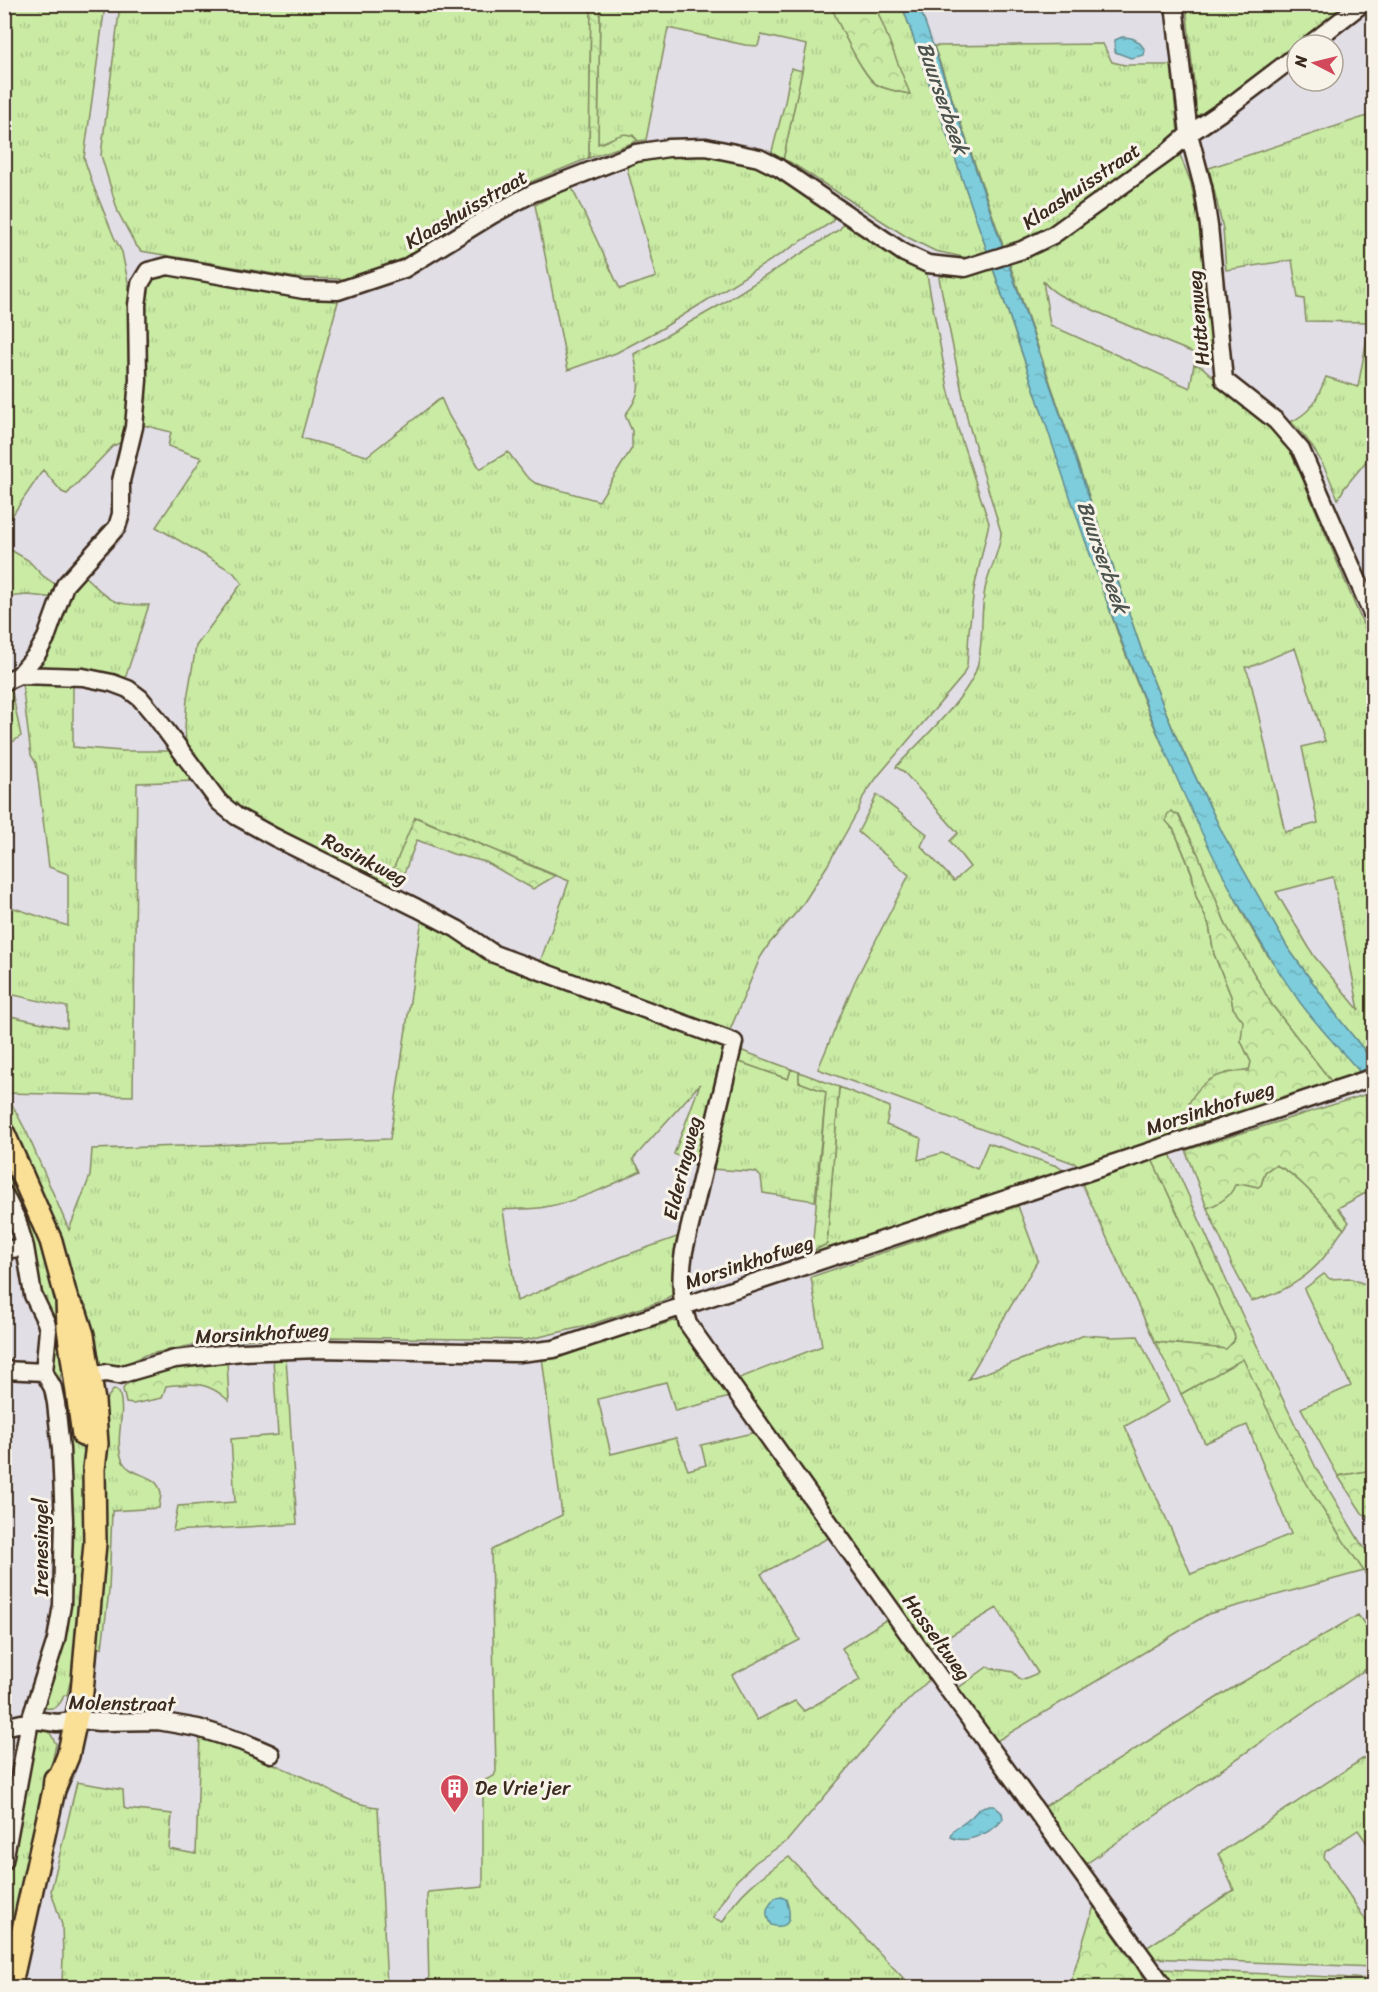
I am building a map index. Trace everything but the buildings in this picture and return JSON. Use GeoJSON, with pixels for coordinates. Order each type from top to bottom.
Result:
{"type":"FeatureCollection","features":[{"type":"Feature","properties":{"kind":"main road"},"geometry":{"type":"LineString","coordinates":[[4,1134],[51,1241],[67,1300],[68,1328],[86,1382],[85,1450],[94,1469],[94,1543],[84,1653],[73,1685],[70,1722],[57,1754],[54,1790],[10,1988]]}},
{"type":"Feature","properties":{"kind":"street","name":"Huttenweg"},"geometry":{"type":"LineString","coordinates":[[1174,4],[1189,134],[1203,187],[1209,226],[1224,380],[1276,421],[1301,450],[1374,618]]}},
{"type":"Feature","properties":{"kind":"street"},"geometry":{"type":"LineString","coordinates":[[1325,33],[1362,4]]}},
{"type":"Feature","properties":{"kind":"street","name":"Klaashuisstraat"},"geometry":{"type":"LineString","coordinates":[[12,678],[37,654],[46,638],[65,585],[117,527],[122,513],[121,481],[135,415],[138,380],[137,305],[140,284],[148,271],[168,266],[304,290],[338,291],[404,269],[522,199],[580,174],[636,153],[668,148],[706,147],[759,158],[779,168],[904,253],[928,264],[965,268],[1022,250],[1053,235],[1167,153],[1189,134],[1285,63]]}},
{"type":"Feature","properties":{"kind":"street","name":"Rosinkweg"},"geometry":{"type":"LineString","coordinates":[[12,678],[83,677],[128,689],[140,698],[156,717],[219,802],[236,816],[457,929],[494,954],[734,1042]]}},
{"type":"Feature","properties":{"kind":"street","name":"Elderingweg"},"geometry":{"type":"LineString","coordinates":[[682,1306],[681,1272],[684,1251],[734,1042]]}},
{"type":"Feature","properties":{"kind":"street","name":"Morsinkhofweg"},"geometry":{"type":"LineString","coordinates":[[86,1382],[106,1373],[118,1375],[175,1359],[242,1352],[320,1349],[529,1353],[554,1349],[1368,1078]]}},
{"type":"Feature","properties":{"kind":"street","name":"Irenesingel"},"geometry":{"type":"LineString","coordinates":[[4,1194],[17,1220],[25,1247],[33,1295],[48,1330],[44,1372],[53,1388],[59,1423],[64,1574],[56,1640],[30,1721],[8,1828],[4,1860]]}},
{"type":"Feature","properties":{"kind":"street"},"geometry":{"type":"LineString","coordinates":[[4,1250],[25,1247]]}},
{"type":"Feature","properties":{"kind":"street","name":"Hasseltweg"},"geometry":{"type":"LineString","coordinates":[[682,1306],[688,1324],[947,1688],[1165,1988]]}},
{"type":"Feature","properties":{"kind":"street"},"geometry":{"type":"LineString","coordinates":[[4,1370],[44,1372]]}},
{"type":"Feature","properties":{"kind":"street","name":"Molenstraat"},"geometry":{"type":"LineString","coordinates":[[4,1727],[30,1721],[158,1721],[179,1724],[226,1737],[271,1754]]}},
{"type":"Feature","properties":{"kind":"green space"},"geometry":{"type":"Polygon","coordinates":[[[5,5],[105,5],[84,158],[122,252],[130,304],[128,439],[113,446],[67,494],[62,492],[43,470],[5,526],[5,5]]]}},
{"type":"Feature","properties":{"kind":"green space"},"geometry":{"type":"Polygon","coordinates":[[[120,5],[591,5],[589,158],[501,194],[461,216],[417,251],[395,263],[347,279],[297,278],[141,251],[118,212],[101,155],[120,5]]]}},
{"type":"Feature","properties":{"kind":"green space"},"geometry":{"type":"Polygon","coordinates":[[[591,5],[600,5],[598,144],[624,134],[638,141],[589,158],[591,5]]]}},
{"type":"Feature","properties":{"kind":"green space"},"geometry":{"type":"Polygon","coordinates":[[[600,5],[831,5],[851,48],[871,80],[881,87],[909,94],[875,5],[902,5],[989,256],[977,260],[935,251],[907,237],[790,162],[783,160],[807,45],[761,35],[758,46],[745,45],[668,28],[646,140],[638,141],[633,135],[598,144],[600,5]]]}},
{"type":"Feature","properties":{"kind":"green space"},"geometry":{"type":"Polygon","coordinates":[[[831,5],[875,5],[910,94],[893,91],[872,80],[851,48],[831,5]]]}},
{"type":"Feature","properties":{"kind":"green space"},"geometry":{"type":"Polygon","coordinates":[[[1186,5],[1352,5],[1314,33],[1285,33],[1285,54],[1192,127],[1196,103],[1186,5]]]}},
{"type":"Feature","properties":{"kind":"green space"},"geometry":{"type":"Polygon","coordinates":[[[1103,44],[1112,62],[1125,65],[1171,65],[1178,133],[1055,226],[1005,251],[934,46],[1103,44]]]}},
{"type":"Feature","properties":{"kind":"green space"},"geometry":{"type":"Polygon","coordinates":[[[791,68],[802,71],[783,160],[771,155],[791,68]]]}},
{"type":"Feature","properties":{"kind":"green space"},"geometry":{"type":"Polygon","coordinates":[[[1373,114],[1373,453],[1338,499],[1319,458],[1291,422],[1310,409],[1326,377],[1358,387],[1370,322],[1306,321],[1304,299],[1298,298],[1292,260],[1226,270],[1223,229],[1209,168],[1373,114]]]}},
{"type":"Feature","properties":{"kind":"green space"},"geometry":{"type":"Polygon","coordinates":[[[697,152],[752,164],[784,179],[835,215],[832,222],[661,329],[616,353],[568,370],[535,205],[571,186],[620,289],[656,277],[626,164],[697,152]]]}},
{"type":"Feature","properties":{"kind":"green space"},"geometry":{"type":"Polygon","coordinates":[[[1182,152],[1180,155],[1191,183],[1197,213],[1213,357],[1210,359],[1204,357],[1072,301],[1053,291],[1043,281],[1050,325],[1190,388],[1194,364],[1202,367],[1278,435],[1290,451],[1301,475],[1373,648],[1373,1061],[1288,948],[1223,834],[1175,734],[1145,660],[1009,262],[1182,152]],[[1295,648],[1245,667],[1250,678],[1285,832],[1318,823],[1302,747],[1325,741],[1295,648]],[[1333,877],[1276,892],[1314,956],[1359,1010],[1333,877]]]}},
{"type":"Feature","properties":{"kind":"green space"},"geometry":{"type":"Polygon","coordinates":[[[844,222],[849,223],[927,275],[958,429],[989,523],[974,589],[967,666],[962,677],[863,797],[858,811],[827,866],[801,907],[760,958],[730,1030],[539,965],[569,881],[416,817],[385,889],[270,832],[220,796],[186,746],[187,699],[196,646],[242,583],[233,572],[156,527],[202,458],[168,446],[171,432],[139,424],[141,301],[151,279],[159,273],[318,298],[339,298],[301,438],[367,456],[441,398],[480,469],[508,452],[526,476],[535,483],[599,501],[632,448],[632,431],[625,415],[638,393],[634,354],[715,308],[840,229],[844,222]]]}},
{"type":"Feature","properties":{"kind":"green space"},"geometry":{"type":"Polygon","coordinates":[[[992,266],[1120,640],[1151,719],[1192,811],[1244,916],[1264,950],[1321,1028],[1363,1075],[1334,1085],[1272,1005],[1226,925],[1198,854],[1179,815],[1171,828],[1174,830],[1192,874],[1196,896],[1209,925],[1214,954],[1231,996],[1233,1008],[1244,1021],[1241,1041],[1251,1062],[1250,1069],[1227,1073],[1208,1081],[1196,1123],[1198,1124],[1175,1136],[1084,1167],[818,1069],[855,981],[909,875],[858,832],[877,795],[927,834],[921,846],[954,881],[970,867],[950,841],[958,833],[903,771],[896,767],[942,719],[964,692],[972,679],[979,657],[985,589],[1001,532],[968,422],[939,278],[950,272],[992,266]]]}},
{"type":"Feature","properties":{"kind":"green space"},"geometry":{"type":"Polygon","coordinates":[[[4,546],[28,560],[42,575],[59,587],[56,598],[28,595],[5,597],[4,546]]]}},
{"type":"Feature","properties":{"kind":"green space"},"geometry":{"type":"Polygon","coordinates":[[[82,574],[111,599],[126,604],[149,605],[124,682],[30,672],[64,603],[82,574]]]}},
{"type":"Feature","properties":{"kind":"green space"},"geometry":{"type":"Polygon","coordinates":[[[73,682],[73,747],[122,751],[176,751],[195,781],[137,783],[133,1096],[6,1093],[27,1133],[69,1230],[90,1176],[92,1149],[390,1139],[422,918],[726,1047],[698,1166],[674,1154],[700,1084],[633,1159],[641,1171],[570,1201],[540,1208],[503,1210],[517,1301],[621,1257],[685,1234],[677,1292],[662,1301],[586,1326],[526,1340],[326,1337],[227,1340],[145,1355],[118,1368],[108,1368],[98,1363],[91,1353],[37,1189],[5,1118],[5,1015],[67,1028],[67,1007],[5,993],[5,905],[68,926],[68,874],[49,867],[36,763],[31,755],[22,683],[73,682]]]}},
{"type":"Feature","properties":{"kind":"green space"},"geometry":{"type":"Polygon","coordinates":[[[11,687],[21,736],[5,747],[5,690],[11,687]]]}},
{"type":"Feature","properties":{"kind":"green space"},"geometry":{"type":"Polygon","coordinates":[[[1171,811],[1178,815],[1198,854],[1226,925],[1272,1005],[1334,1085],[1196,1124],[1189,1103],[1200,1087],[1230,1072],[1249,1071],[1251,1062],[1241,1041],[1243,1021],[1233,1008],[1231,996],[1214,954],[1209,925],[1196,896],[1192,873],[1174,830],[1166,821],[1171,811]]]}},
{"type":"Feature","properties":{"kind":"green space"},"geometry":{"type":"Polygon","coordinates":[[[415,817],[555,876],[533,889],[486,862],[453,854],[417,840],[396,894],[385,889],[415,817]]]}},
{"type":"Feature","properties":{"kind":"green space"},"geometry":{"type":"Polygon","coordinates":[[[740,1050],[791,1069],[788,1079],[737,1061],[740,1050]]]}},
{"type":"Feature","properties":{"kind":"green space"},"geometry":{"type":"Polygon","coordinates":[[[737,1061],[788,1079],[791,1069],[799,1072],[799,1082],[826,1092],[815,1201],[763,1193],[761,1177],[756,1172],[711,1169],[737,1061]]]}},
{"type":"Feature","properties":{"kind":"green space"},"geometry":{"type":"Polygon","coordinates":[[[799,1072],[839,1087],[827,1244],[812,1251],[826,1092],[799,1082],[799,1072]]]}},
{"type":"Feature","properties":{"kind":"green space"},"geometry":{"type":"Polygon","coordinates":[[[839,1087],[890,1107],[886,1125],[921,1138],[918,1160],[942,1153],[977,1169],[988,1143],[1057,1166],[1067,1173],[780,1268],[827,1244],[839,1087]]]}},
{"type":"Feature","properties":{"kind":"green space"},"geometry":{"type":"Polygon","coordinates":[[[1367,1094],[1373,1101],[1373,1189],[1338,1208],[1349,1222],[1344,1229],[1302,1183],[1275,1165],[1265,1172],[1261,1185],[1258,1187],[1245,1184],[1235,1185],[1227,1197],[1207,1208],[1187,1150],[1367,1094]]]}},
{"type":"Feature","properties":{"kind":"green space"},"geometry":{"type":"Polygon","coordinates":[[[4,1149],[58,1282],[67,1364],[62,1369],[59,1384],[49,1370],[41,1301],[5,1181],[4,1149]]]}},
{"type":"Feature","properties":{"kind":"green space"},"geometry":{"type":"Polygon","coordinates":[[[1170,1154],[1235,1300],[1317,1470],[1373,1560],[1373,1585],[1301,1473],[1243,1359],[1181,1394],[1155,1342],[1226,1349],[1234,1341],[1235,1336],[1152,1159],[1170,1154]]]}},
{"type":"Feature","properties":{"kind":"green space"},"geometry":{"type":"Polygon","coordinates":[[[1152,1159],[1235,1336],[1227,1349],[1155,1342],[1083,1186],[1083,1183],[1152,1159]]]}},
{"type":"Feature","properties":{"kind":"green space"},"geometry":{"type":"Polygon","coordinates":[[[1275,1165],[1302,1183],[1344,1229],[1325,1256],[1301,1279],[1272,1295],[1251,1301],[1207,1208],[1223,1200],[1234,1185],[1245,1184],[1258,1187],[1261,1185],[1265,1172],[1275,1165]]]}},
{"type":"Feature","properties":{"kind":"green space"},"geometry":{"type":"Polygon","coordinates":[[[1018,1206],[1038,1260],[968,1379],[1084,1335],[1138,1336],[1169,1402],[1125,1426],[1191,1574],[1291,1534],[1247,1425],[1205,1443],[1181,1394],[1243,1358],[1310,1488],[1364,1571],[1208,1614],[995,1742],[957,1689],[987,1667],[1013,1672],[1021,1680],[1038,1673],[997,1608],[928,1649],[737,1379],[822,1346],[811,1277],[1018,1206]]]}},
{"type":"Feature","properties":{"kind":"green space"},"geometry":{"type":"Polygon","coordinates":[[[1324,1274],[1330,1279],[1349,1278],[1373,1287],[1373,1470],[1338,1476],[1301,1408],[1351,1386],[1304,1289],[1324,1274]]]}},
{"type":"Feature","properties":{"kind":"green space"},"geometry":{"type":"Polygon","coordinates":[[[677,1322],[730,1397],[675,1411],[666,1382],[598,1399],[611,1454],[676,1438],[688,1470],[706,1465],[701,1445],[756,1432],[830,1537],[761,1574],[800,1640],[732,1675],[757,1720],[795,1701],[804,1711],[860,1680],[842,1648],[887,1619],[931,1678],[895,1713],[787,1841],[756,1862],[736,1881],[713,1918],[723,1922],[743,1893],[789,1857],[905,1980],[915,1987],[429,1987],[428,1892],[483,1887],[483,1781],[494,1776],[496,1771],[491,1550],[562,1515],[542,1357],[582,1348],[677,1322]]]}},
{"type":"Feature","properties":{"kind":"green space"},"geometry":{"type":"Polygon","coordinates":[[[286,1358],[297,1524],[173,1531],[178,1506],[235,1502],[231,1439],[278,1435],[273,1359],[286,1358]]]}},
{"type":"Feature","properties":{"kind":"green space"},"geometry":{"type":"Polygon","coordinates":[[[227,1360],[229,1401],[207,1387],[185,1384],[166,1386],[162,1398],[133,1404],[126,1403],[123,1389],[125,1385],[174,1368],[227,1360]]]}},
{"type":"Feature","properties":{"kind":"green space"},"geometry":{"type":"Polygon","coordinates":[[[114,1389],[119,1392],[122,1409],[119,1445],[123,1462],[127,1467],[155,1482],[161,1494],[159,1508],[112,1511],[109,1591],[102,1648],[90,1646],[105,1401],[114,1389]]]}},
{"type":"Feature","properties":{"kind":"green space"},"geometry":{"type":"Polygon","coordinates":[[[64,1410],[77,1410],[86,1464],[88,1502],[76,1659],[67,1695],[64,1695],[55,1707],[40,1708],[56,1671],[53,1666],[66,1440],[75,1439],[74,1415],[64,1415],[64,1410]]]}},
{"type":"Feature","properties":{"kind":"green space"},"geometry":{"type":"Polygon","coordinates":[[[1374,1470],[1373,1521],[1362,1513],[1338,1476],[1374,1470]]]}},
{"type":"Feature","properties":{"kind":"green space"},"geometry":{"type":"Polygon","coordinates":[[[1358,1615],[1373,1636],[1373,1664],[1083,1866],[1042,1808],[1229,1690],[1358,1615]]]}},
{"type":"Feature","properties":{"kind":"green space"},"geometry":{"type":"Polygon","coordinates":[[[49,1731],[56,1744],[5,1978],[5,1883],[35,1732],[49,1731]]]}},
{"type":"Feature","properties":{"kind":"green space"},"geometry":{"type":"Polygon","coordinates":[[[200,1735],[276,1765],[348,1799],[378,1807],[387,1987],[62,1987],[62,1925],[51,1891],[77,1782],[123,1790],[126,1809],[172,1814],[169,1849],[196,1854],[200,1735]]]}},
{"type":"Feature","properties":{"kind":"green space"},"geometry":{"type":"Polygon","coordinates":[[[1373,1752],[1373,1839],[1367,1843],[1358,1830],[1325,1852],[1324,1857],[1373,1931],[1373,1967],[1150,1958],[1143,1950],[1234,1890],[1218,1854],[1373,1752]]]}},
{"type":"Feature","properties":{"kind":"green space"},"geometry":{"type":"Polygon","coordinates":[[[1094,1906],[1150,1987],[1069,1987],[1094,1906]]]}},
{"type":"Feature","properties":{"kind":"green space"},"geometry":{"type":"Polygon","coordinates":[[[1161,1969],[1373,1979],[1373,1987],[1172,1987],[1161,1969]]]}},
{"type":"Feature","properties":{"kind":"water","name":"Buurserbeek"},"geometry":{"type":"Polygon","coordinates":[[[902,5],[919,5],[1145,660],[1175,735],[1223,834],[1288,948],[1373,1061],[1373,1086],[1316,1023],[1281,975],[1233,894],[1178,781],[1126,654],[1095,569],[902,5]]]}},
{"type":"Feature","properties":{"kind":"water"},"geometry":{"type":"Polygon","coordinates":[[[1122,37],[1138,41],[1145,50],[1144,55],[1131,58],[1115,52],[1115,40],[1122,37]]]}},
{"type":"Feature","properties":{"kind":"water"},"geometry":{"type":"Polygon","coordinates":[[[985,1806],[994,1806],[1002,1813],[1003,1819],[999,1824],[979,1836],[964,1839],[951,1837],[956,1828],[985,1806]]]}},
{"type":"Feature","properties":{"kind":"water"},"geometry":{"type":"Polygon","coordinates":[[[775,1898],[786,1899],[789,1920],[783,1926],[771,1925],[767,1918],[768,1908],[775,1898]]]}},
{"type":"Feature","properties":{"kind":"place","name":"De Vrie'jer"},"geometry":{"type":"Point","coordinates":[454,1814]}}]}
